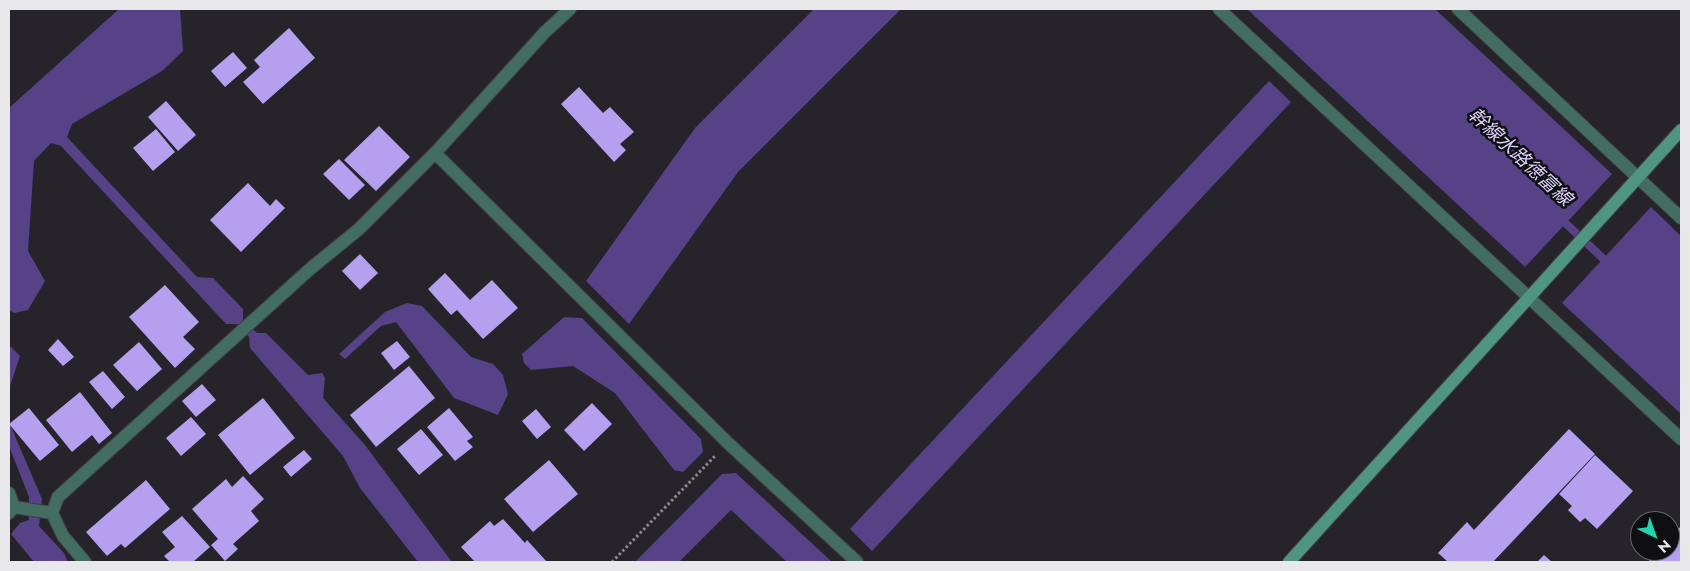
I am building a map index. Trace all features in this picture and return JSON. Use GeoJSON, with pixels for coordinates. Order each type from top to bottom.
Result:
{"type":"FeatureCollection","features":[{"type":"Feature","properties":{"kind":"street"},"geometry":{"type":"LineString","coordinates":[[50,513],[58,496],[310,269],[359,229],[436,153],[545,32],[570,9]]}},
{"type":"Feature","properties":{"kind":"street"},"geometry":{"type":"LineString","coordinates":[[1219,9],[1681,439]]}},
{"type":"Feature","properties":{"kind":"street"},"geometry":{"type":"LineString","coordinates":[[1458,9],[1681,218]]}},
{"type":"Feature","properties":{"kind":"street"},"geometry":{"type":"LineString","coordinates":[[1288,562],[1530,299],[1681,130]]}},
{"type":"Feature","properties":{"kind":"street"},"geometry":{"type":"LineString","coordinates":[[436,153],[728,443],[857,562]]}},
{"type":"Feature","properties":{"kind":"street"},"geometry":{"type":"LineString","coordinates":[[9,493],[16,510],[50,513]]}},
{"type":"Feature","properties":{"kind":"street"},"geometry":{"type":"LineString","coordinates":[[50,513],[63,536],[85,562]]}},
{"type":"Feature","properties":{"kind":"path"},"geometry":{"type":"LineString","coordinates":[[612,562],[728,443]]}},
{"type":"Feature","properties":{"kind":"water"},"geometry":{"type":"Polygon","coordinates":[[[119,9],[180,9],[183,51],[162,71],[72,124],[67,137],[197,277],[213,278],[243,309],[243,320],[257,333],[266,333],[308,375],[322,373],[325,378],[323,398],[365,445],[452,562],[418,562],[360,488],[343,456],[250,348],[249,337],[237,324],[226,324],[61,146],[51,143],[34,161],[28,251],[45,281],[28,310],[14,313],[9,310],[9,108],[119,9]]]}},
{"type":"Feature","properties":{"kind":"water"},"geometry":{"type":"Polygon","coordinates":[[[814,9],[901,9],[738,172],[629,324],[586,281],[695,128],[814,9]]]}},
{"type":"Feature","properties":{"kind":"water"},"geometry":{"type":"Polygon","coordinates":[[[1247,9],[1435,9],[1612,174],[1525,267],[1247,9]]]}},
{"type":"Feature","properties":{"kind":"water"},"geometry":{"type":"Polygon","coordinates":[[[1269,81],[1291,102],[872,551],[850,529],[1269,81]]]}},
{"type":"Feature","properties":{"kind":"water"},"geometry":{"type":"Polygon","coordinates":[[[1651,207],[1681,236],[1681,414],[1562,303],[1651,207]]]}},
{"type":"Feature","properties":{"kind":"water"},"geometry":{"type":"Polygon","coordinates":[[[407,303],[422,306],[471,357],[493,364],[503,375],[508,394],[498,415],[454,398],[396,322],[381,326],[345,359],[339,354],[385,312],[407,303]]]}},
{"type":"Feature","properties":{"kind":"water"},"geometry":{"type":"Polygon","coordinates":[[[564,317],[582,318],[701,439],[703,452],[683,472],[674,470],[615,393],[573,366],[531,370],[524,363],[522,354],[564,317]]]}},
{"type":"Feature","properties":{"kind":"water"},"geometry":{"type":"Polygon","coordinates":[[[11,347],[20,356],[9,389],[9,348],[11,347]]]}},
{"type":"Feature","properties":{"kind":"water"},"geometry":{"type":"Polygon","coordinates":[[[9,422],[42,499],[39,526],[64,553],[68,562],[34,562],[11,534],[20,523],[29,520],[29,497],[9,446],[9,422]]]}},
{"type":"Feature","properties":{"kind":"water"},"geometry":{"type":"Polygon","coordinates":[[[736,473],[832,562],[787,562],[731,510],[679,562],[635,562],[722,474],[736,473]]]}},
{"type":"Feature","properties":{"kind":"building"},"geometry":{"type":"Polygon","coordinates":[[[289,28],[315,58],[263,104],[243,82],[260,67],[254,60],[289,28]]]}},
{"type":"Feature","properties":{"kind":"building"},"geometry":{"type":"Polygon","coordinates":[[[233,52],[247,68],[225,87],[211,71],[233,52]]]}},
{"type":"Feature","properties":{"kind":"building"},"geometry":{"type":"Polygon","coordinates":[[[579,87],[603,113],[610,107],[634,132],[620,144],[626,150],[614,162],[561,104],[579,87]]]}},
{"type":"Feature","properties":{"kind":"building"},"geometry":{"type":"Polygon","coordinates":[[[166,101],[196,135],[178,151],[148,117],[166,101]]]}},
{"type":"Feature","properties":{"kind":"building"},"geometry":{"type":"Polygon","coordinates":[[[379,126],[410,157],[376,191],[344,160],[379,126]]]}},
{"type":"Feature","properties":{"kind":"building"},"geometry":{"type":"Polygon","coordinates":[[[156,129],[175,152],[153,171],[133,148],[156,129]]]}},
{"type":"Feature","properties":{"kind":"building"},"geometry":{"type":"Polygon","coordinates":[[[339,159],[365,185],[349,200],[323,174],[339,159]]]}},
{"type":"Feature","properties":{"kind":"building"},"geometry":{"type":"Polygon","coordinates":[[[248,183],[270,206],[276,199],[285,208],[241,252],[210,220],[248,183]]]}},
{"type":"Feature","properties":{"kind":"building"},"geometry":{"type":"Polygon","coordinates":[[[360,254],[378,273],[360,290],[342,271],[360,254]]]}},
{"type":"Feature","properties":{"kind":"building"},"geometry":{"type":"Polygon","coordinates":[[[445,273],[470,300],[492,280],[518,308],[483,339],[457,310],[451,315],[428,289],[445,273]]]}},
{"type":"Feature","properties":{"kind":"building"},"geometry":{"type":"Polygon","coordinates":[[[165,285],[199,322],[183,337],[195,349],[175,368],[129,317],[165,285]]]}},
{"type":"Feature","properties":{"kind":"building"},"geometry":{"type":"Polygon","coordinates":[[[58,339],[74,357],[63,366],[48,350],[58,339]]]}},
{"type":"Feature","properties":{"kind":"building"},"geometry":{"type":"Polygon","coordinates":[[[397,341],[410,357],[394,370],[381,353],[397,341]]]}},
{"type":"Feature","properties":{"kind":"building"},"geometry":{"type":"Polygon","coordinates":[[[139,342],[162,369],[137,391],[113,365],[139,342]]]}},
{"type":"Feature","properties":{"kind":"building"},"geometry":{"type":"Polygon","coordinates":[[[409,366],[435,398],[376,447],[350,415],[409,366]]]}},
{"type":"Feature","properties":{"kind":"building"},"geometry":{"type":"Polygon","coordinates":[[[103,371],[125,397],[112,409],[89,382],[103,371]]]}},
{"type":"Feature","properties":{"kind":"building"},"geometry":{"type":"Polygon","coordinates":[[[202,384],[216,400],[196,417],[182,401],[202,384]]]}},
{"type":"Feature","properties":{"kind":"building"},"geometry":{"type":"Polygon","coordinates":[[[80,392],[112,433],[99,444],[92,435],[72,452],[46,420],[80,392]]]}},
{"type":"Feature","properties":{"kind":"building"},"geometry":{"type":"Polygon","coordinates":[[[263,398],[295,438],[250,475],[218,435],[263,398]]]}},
{"type":"Feature","properties":{"kind":"building"},"geometry":{"type":"Polygon","coordinates":[[[592,403],[612,424],[584,451],[564,430],[592,403]]]}},
{"type":"Feature","properties":{"kind":"building"},"geometry":{"type":"Polygon","coordinates":[[[29,408],[59,445],[40,461],[9,424],[29,408]]]}},
{"type":"Feature","properties":{"kind":"building"},"geometry":{"type":"Polygon","coordinates":[[[449,408],[473,437],[467,441],[473,447],[455,461],[427,427],[449,408]]]}},
{"type":"Feature","properties":{"kind":"building"},"geometry":{"type":"Polygon","coordinates":[[[536,409],[551,427],[537,439],[522,421],[536,409]]]}},
{"type":"Feature","properties":{"kind":"building"},"geometry":{"type":"Polygon","coordinates":[[[191,417],[206,434],[181,456],[166,438],[191,417]]]}},
{"type":"Feature","properties":{"kind":"building"},"geometry":{"type":"Polygon","coordinates":[[[421,429],[443,455],[419,475],[397,449],[421,429]]]}},
{"type":"Feature","properties":{"kind":"building"},"geometry":{"type":"Polygon","coordinates":[[[1569,429],[1595,454],[1493,562],[1448,562],[1438,553],[1467,522],[1474,530],[1569,429]]]}},
{"type":"Feature","properties":{"kind":"building"},"geometry":{"type":"Polygon","coordinates":[[[304,450],[312,459],[291,477],[283,467],[304,450]]]}},
{"type":"Feature","properties":{"kind":"building"},"geometry":{"type":"Polygon","coordinates":[[[1595,455],[1633,491],[1597,529],[1585,518],[1580,522],[1568,510],[1572,506],[1559,494],[1595,455]]]}},
{"type":"Feature","properties":{"kind":"building"},"geometry":{"type":"Polygon","coordinates":[[[549,460],[578,494],[533,532],[504,499],[549,460]]]}},
{"type":"Feature","properties":{"kind":"building"},"geometry":{"type":"Polygon","coordinates":[[[243,476],[264,499],[251,511],[259,521],[233,544],[238,549],[225,561],[211,545],[218,539],[192,509],[226,479],[232,487],[243,476]]]}},
{"type":"Feature","properties":{"kind":"building"},"geometry":{"type":"Polygon","coordinates":[[[146,480],[170,509],[125,548],[121,544],[107,556],[86,532],[146,480]]]}},
{"type":"Feature","properties":{"kind":"building"},"geometry":{"type":"Polygon","coordinates":[[[182,516],[210,547],[193,562],[170,562],[164,556],[175,547],[162,532],[182,516]]]}},
{"type":"Feature","properties":{"kind":"building"},"geometry":{"type":"Polygon","coordinates":[[[503,519],[525,543],[527,540],[547,562],[475,562],[461,547],[490,521],[494,526],[503,519]]]}},
{"type":"Feature","properties":{"kind":"building"},"geometry":{"type":"Polygon","coordinates":[[[1680,527],[1681,562],[1648,562],[1680,561],[1680,527]]]}},
{"type":"Feature","properties":{"kind":"building"},"geometry":{"type":"Polygon","coordinates":[[[1544,555],[1552,562],[1537,562],[1544,555]]]}},
{"type":"Feature","properties":{"kind":"waterway","name":"幹線水路徳富線"},"geometry":{"type":"LineString","coordinates":[[1560,218],[1610,265]]}}]}
